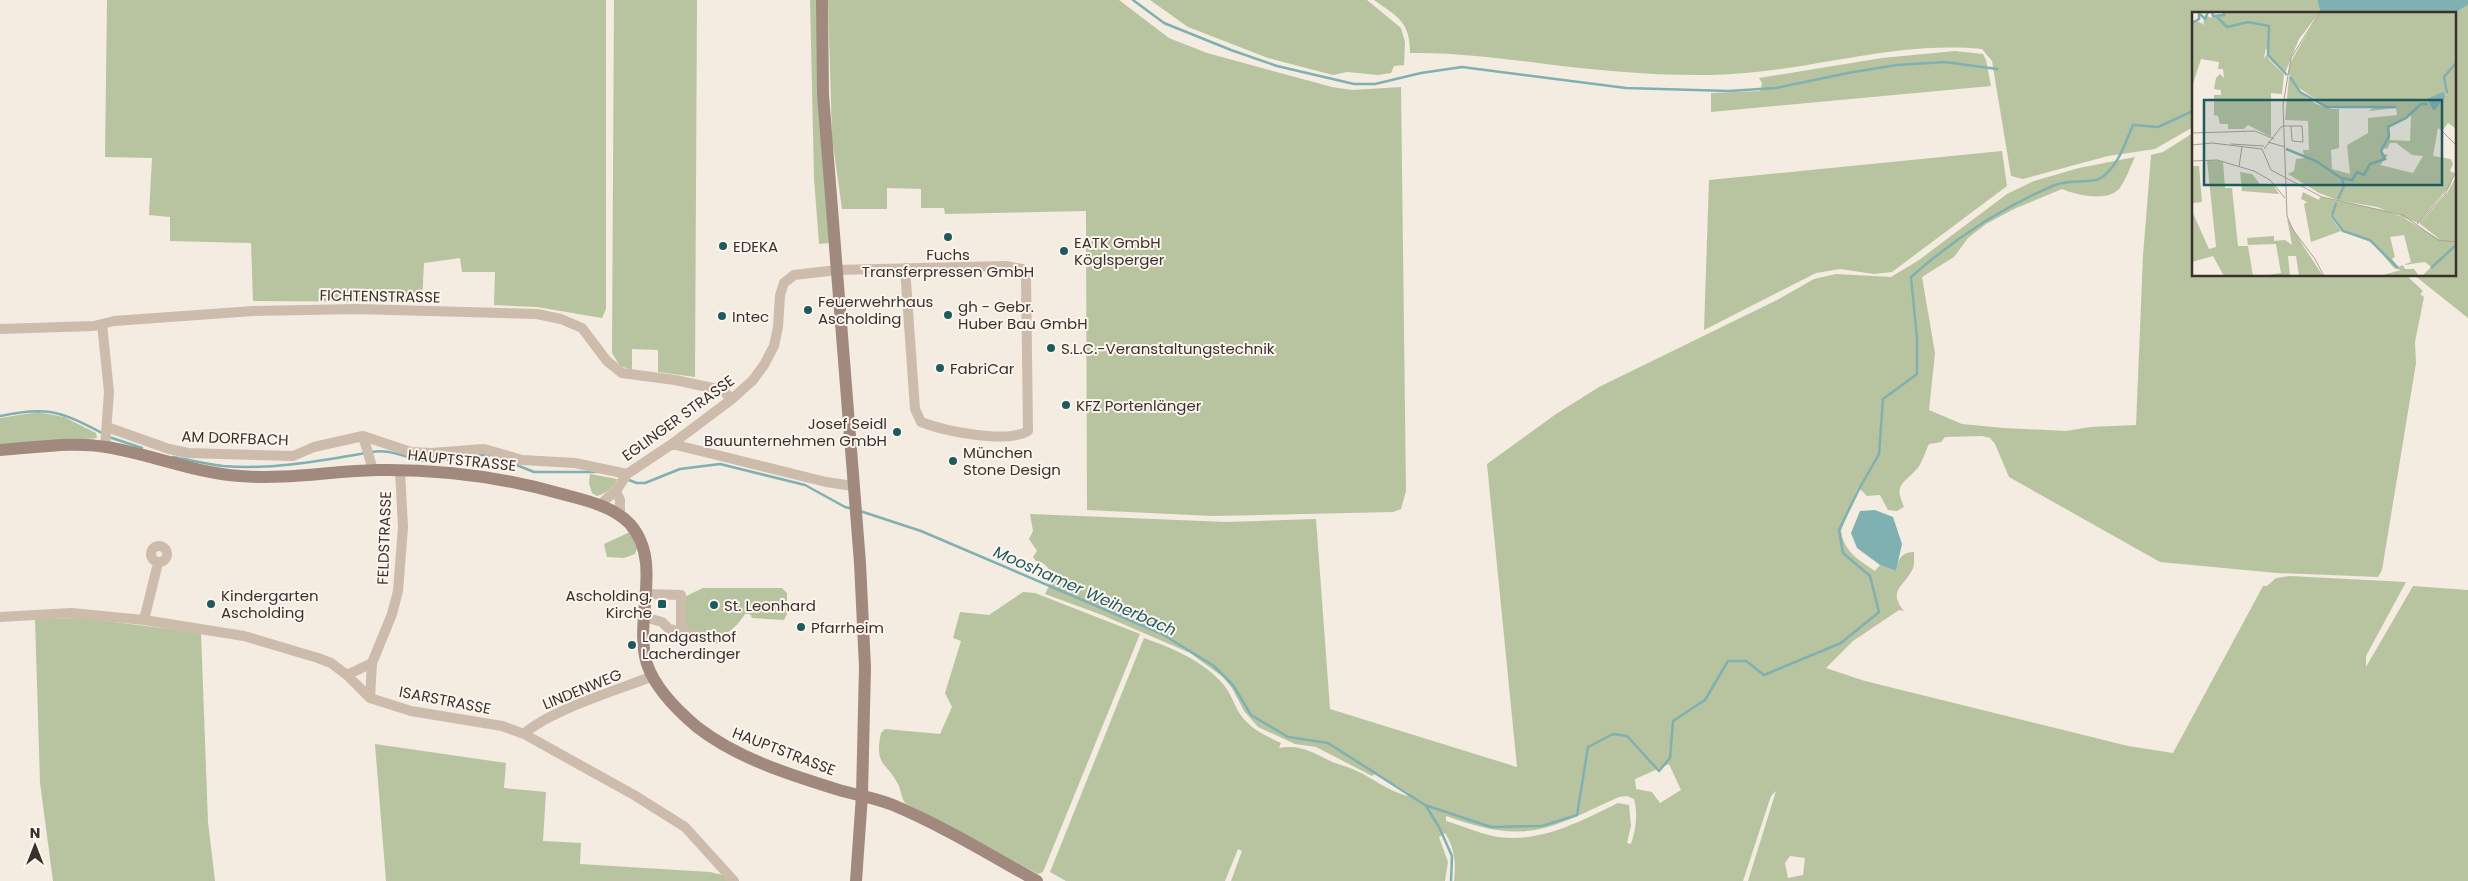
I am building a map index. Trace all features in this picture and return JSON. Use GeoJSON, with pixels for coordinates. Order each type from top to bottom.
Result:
{"type":"FeatureCollection","features":[{"type":"Feature","properties":{"kind":"main road"},"geometry":{"type":"LineString","coordinates":[[822,0],[823,95],[856,523],[865,667],[862,796],[856,881]]}},
{"type":"Feature","properties":{"kind":"main road","name":"HAUPTSTRASSE"},"geometry":{"type":"LineString","coordinates":[[0,450],[78,445],[106,436],[218,475],[290,476],[371,465],[400,470],[508,480],[601,506],[620,515],[631,526],[642,548],[647,578],[644,617],[645,653],[653,676],[667,696],[694,724],[727,747],[752,759],[893,806],[1037,881]]}},
{"type":"Feature","properties":{"kind":"street"},"geometry":{"type":"LineString","coordinates":[[837,270],[905,268],[1006,266],[1022,269],[1026,276],[1028,431],[1014,436],[986,436],[921,422],[915,409],[905,268]]}},
{"type":"Feature","properties":{"kind":"street","name":"EGLINGER STRASSE"},"geometry":{"type":"LineString","coordinates":[[601,506],[623,481],[732,399],[753,380],[774,346],[778,326],[780,295],[784,283],[794,275],[805,272],[837,270]]}},
{"type":"Feature","properties":{"kind":"street","name":"FICHTENSTRASSE"},"geometry":{"type":"LineString","coordinates":[[0,330],[102,324],[114,321],[253,311],[358,309],[537,314],[560,319],[582,328],[607,362],[622,373],[675,380],[722,390],[732,399]]}},
{"type":"Feature","properties":{"kind":"street"},"geometry":{"type":"LineString","coordinates":[[102,324],[109,392],[106,436]]}},
{"type":"Feature","properties":{"kind":"street","name":"AM DORFBACH"},"geometry":{"type":"LineString","coordinates":[[106,436],[188,453],[293,456],[314,447],[363,436]]}},
{"type":"Feature","properties":{"kind":"street"},"geometry":{"type":"LineString","coordinates":[[363,436],[371,465]]}},
{"type":"Feature","properties":{"kind":"street"},"geometry":{"type":"LineString","coordinates":[[363,436],[411,452],[431,453],[484,449],[522,460],[581,464],[623,481],[620,515]]}},
{"type":"Feature","properties":{"kind":"street"},"geometry":{"type":"LineString","coordinates":[[672,444],[807,477],[853,486]]}},
{"type":"Feature","properties":{"kind":"street","name":"FELDSTRASSE"},"geometry":{"type":"LineString","coordinates":[[370,698],[372,663],[392,614],[398,590],[403,527],[400,470]]}},
{"type":"Feature","properties":{"kind":"street"},"geometry":{"type":"LineString","coordinates":[[144,620],[158,563]]}},
{"type":"Feature","properties":{"kind":"street"},"geometry":{"type":"LineString","coordinates":[[646,594],[681,595],[681,630]]}},
{"type":"Feature","properties":{"kind":"street","name":"ISARSTRASSE"},"geometry":{"type":"LineString","coordinates":[[0,617],[71,613],[144,620],[244,636],[318,658],[331,664],[347,676],[370,698],[411,711],[502,726],[524,734],[634,795],[685,827],[734,881]]}},
{"type":"Feature","properties":{"kind":"street"},"geometry":{"type":"LineString","coordinates":[[644,617],[662,622],[669,629],[681,630],[715,639]]}},
{"type":"Feature","properties":{"kind":"street"},"geometry":{"type":"LineString","coordinates":[[347,676],[372,663]]}},
{"type":"Feature","properties":{"kind":"street","name":"LINDENWEG"},"geometry":{"type":"LineString","coordinates":[[524,734],[534,725],[582,703],[653,676]]}},
{"type":"Feature","properties":{"kind":"green space"},"geometry":{"type":"Polygon","coordinates":[[[107,0],[606,0],[606,309],[602,318],[537,307],[494,305],[495,272],[462,272],[460,258],[424,263],[422,302],[253,301],[251,243],[170,241],[170,217],[149,215],[152,158],[105,157],[107,0]]]}},
{"type":"Feature","properties":{"kind":"green space"},"geometry":{"type":"Polygon","coordinates":[[[614,0],[697,0],[695,377],[658,372],[658,350],[632,349],[632,370],[620,366],[612,353],[614,0]]]}},
{"type":"Feature","properties":{"kind":"green space"},"geometry":{"type":"Polygon","coordinates":[[[810,0],[817,0],[829,243],[819,244],[814,178],[810,0]]]}},
{"type":"Feature","properties":{"kind":"green space"},"geometry":{"type":"Polygon","coordinates":[[[828,0],[1119,0],[1169,38],[1207,53],[1332,87],[1352,90],[1401,87],[1406,491],[1401,509],[1393,512],[1213,516],[1087,510],[1086,211],[945,214],[944,208],[921,208],[921,189],[887,188],[887,209],[842,209],[832,137],[828,0]]]}},
{"type":"Feature","properties":{"kind":"green space"},"geometry":{"type":"Polygon","coordinates":[[[1150,0],[1367,0],[1401,28],[1405,42],[1404,65],[1394,66],[1391,73],[1378,75],[1347,72],[1333,75],[1268,58],[1188,27],[1150,0]]]}},
{"type":"Feature","properties":{"kind":"green space"},"geometry":{"type":"Polygon","coordinates":[[[1374,0],[2317,0],[2320,12],[2192,12],[2192,128],[2155,149],[2108,156],[2023,179],[2011,176],[1992,61],[1982,49],[1948,47],[1914,49],[1745,73],[1668,75],[1443,53],[1410,53],[1408,34],[1405,27],[1390,11],[1374,0]]]}},
{"type":"Feature","properties":{"kind":"green space"},"geometry":{"type":"Polygon","coordinates":[[[2468,5],[2468,318],[2415,276],[2456,276],[2456,14],[2468,5]]]}},
{"type":"Feature","properties":{"kind":"green space"},"geometry":{"type":"Polygon","coordinates":[[[1955,51],[1983,54],[1991,86],[1711,112],[1711,93],[1760,91],[1762,83],[1759,78],[1882,58],[1955,51]]]}},
{"type":"Feature","properties":{"kind":"green space"},"geometry":{"type":"Polygon","coordinates":[[[2192,134],[2192,276],[2407,276],[2423,291],[2420,294],[2424,297],[2415,342],[2416,363],[2382,570],[2378,577],[2277,573],[2160,562],[2009,477],[1995,444],[1990,438],[1982,436],[1945,437],[1941,442],[1929,444],[1918,467],[1903,482],[1900,494],[1904,507],[1897,511],[1888,510],[1880,495],[1867,496],[1858,487],[1841,531],[1845,545],[1853,555],[1875,571],[1880,565],[1896,571],[1901,557],[1914,552],[1914,565],[1897,594],[1899,604],[1904,611],[1899,610],[1853,641],[1826,668],[1865,681],[2128,746],[2173,753],[2263,586],[2267,586],[2276,578],[2290,576],[2406,582],[2366,656],[2366,667],[2413,586],[2468,590],[2468,881],[1748,881],[1776,791],[1771,796],[1743,881],[1454,881],[1454,856],[1445,833],[1439,837],[1448,862],[1445,881],[1231,881],[1242,851],[1238,849],[1225,881],[1066,881],[1050,872],[1144,638],[1166,646],[1197,662],[1215,676],[1226,688],[1244,719],[1259,731],[1281,743],[1279,748],[1293,747],[1306,750],[1356,770],[1394,791],[1407,796],[1409,793],[1376,773],[1372,776],[1316,747],[1295,744],[1258,727],[1244,711],[1232,688],[1223,677],[1190,653],[1102,615],[1045,594],[1053,578],[1047,566],[1036,561],[1033,557],[1037,551],[1029,539],[1033,531],[1030,514],[1227,522],[1316,519],[1330,709],[1517,767],[1487,464],[1556,414],[1599,387],[1777,300],[1814,279],[1836,274],[1891,277],[1919,260],[2007,194],[2034,181],[2079,168],[2135,157],[2126,178],[2114,193],[2091,196],[2062,189],[2014,209],[1986,224],[1968,238],[1954,257],[1922,277],[1935,353],[1929,410],[1962,424],[2004,428],[2066,431],[2090,427],[2136,425],[2143,256],[2151,155],[2163,152],[2192,134]],[[1669,764],[1635,779],[1636,789],[1652,792],[1660,803],[1681,790],[1669,764]],[[1627,796],[1619,797],[1573,818],[1536,830],[1497,830],[1473,825],[1446,816],[1446,821],[1498,837],[1530,837],[1560,829],[1618,803],[1629,805],[1631,826],[1627,843],[1631,844],[1636,822],[1636,810],[1634,799],[1627,796]],[[1790,856],[1785,863],[1788,878],[1803,875],[1805,858],[1790,856]]]}},
{"type":"Feature","properties":{"kind":"green space"},"geometry":{"type":"Polygon","coordinates":[[[2002,151],[2007,186],[1892,272],[1874,274],[1840,269],[1816,273],[1704,330],[1709,180],[2002,151]]]}},
{"type":"Feature","properties":{"kind":"green space"},"geometry":{"type":"Polygon","coordinates":[[[38,412],[64,417],[96,433],[97,438],[0,449],[0,418],[38,412]]]}},
{"type":"Feature","properties":{"kind":"green space"},"geometry":{"type":"Polygon","coordinates":[[[590,474],[617,479],[610,490],[597,496],[592,493],[589,483],[590,474]]]}},
{"type":"Feature","properties":{"kind":"green space"},"geometry":{"type":"Polygon","coordinates":[[[630,532],[637,548],[635,554],[624,558],[607,557],[604,544],[630,532]]]}},
{"type":"Feature","properties":{"kind":"green space"},"geometry":{"type":"Polygon","coordinates":[[[703,588],[782,588],[787,593],[787,614],[784,620],[752,618],[750,614],[745,614],[731,630],[719,635],[684,629],[684,597],[703,588]]]}},
{"type":"Feature","properties":{"kind":"green space"},"geometry":{"type":"Polygon","coordinates":[[[1023,592],[1035,593],[1140,634],[1043,872],[1038,874],[905,803],[898,784],[882,762],[879,752],[881,733],[885,729],[940,734],[952,707],[945,693],[961,641],[953,638],[960,612],[989,615],[1023,592]]]}},
{"type":"Feature","properties":{"kind":"green space"},"geometry":{"type":"Polygon","coordinates":[[[82,618],[201,633],[208,822],[215,881],[53,881],[40,783],[35,619],[82,618]]]}},
{"type":"Feature","properties":{"kind":"green space"},"geometry":{"type":"Polygon","coordinates":[[[375,744],[506,763],[504,788],[546,792],[543,841],[581,843],[580,864],[710,872],[723,875],[729,881],[386,881],[375,744]]]}},
{"type":"Feature","properties":{"kind":"water"},"geometry":{"type":"Polygon","coordinates":[[[2317,0],[2468,0],[2468,5],[2456,14],[2456,12],[2320,12],[2317,0]]]}},
{"type":"Feature","properties":{"kind":"water"},"geometry":{"type":"Polygon","coordinates":[[[1875,510],[1893,517],[1902,544],[1896,571],[1880,565],[1857,548],[1851,533],[1860,511],[1875,510]]]}},
{"type":"Feature","properties":{"kind":"waterway"},"geometry":{"type":"LineString","coordinates":[[1133,0],[1164,23],[1231,50],[1277,66],[1354,84],[1375,84],[1421,73],[1462,67],[1626,88],[1729,91],[1776,88],[1897,65],[1945,62],[1997,69]]}},
{"type":"Feature","properties":{"kind":"waterway","name":"Mooshamer Weiherbach"},"geometry":{"type":"LineString","coordinates":[[860,511],[921,531],[1162,634],[1214,666],[1233,685],[1251,715],[1288,737],[1328,743],[1425,805],[1491,827],[1542,826],[1577,815],[1588,747],[1613,734],[1627,736],[1659,771],[1670,758],[1673,721],[1705,700],[1728,661],[1746,661],[1764,675],[1841,643],[1879,612],[1870,576],[1843,553],[1839,530],[1879,454],[1883,399],[1917,374],[1917,338],[1911,277],[1962,237],[2017,203],[2061,183],[2099,179],[2116,162],[2133,125],[2158,127],[2192,111]]}},
{"type":"Feature","properties":{"kind":"waterway","name":"Mooshamer Weiherbach"},"geometry":{"type":"LineString","coordinates":[[0,416],[42,411],[64,415],[102,433]]}},
{"type":"Feature","properties":{"kind":"waterway","name":"Mooshamer Weiherbach"},"geometry":{"type":"LineString","coordinates":[[109,437],[142,448]]}},
{"type":"Feature","properties":{"kind":"waterway","name":"Mooshamer Weiherbach"},"geometry":{"type":"LineString","coordinates":[[372,452],[386,451],[426,461],[473,455],[489,456]]}},
{"type":"Feature","properties":{"kind":"waterway","name":"Mooshamer Weiherbach"},"geometry":{"type":"LineString","coordinates":[[173,457],[223,466],[259,467],[295,464],[366,453]]}},
{"type":"Feature","properties":{"kind":"waterway","name":"Mooshamer Weiherbach"},"geometry":{"type":"LineString","coordinates":[[504,460],[534,472],[596,472]]}},
{"type":"Feature","properties":{"kind":"waterway","name":"Mooshamer Weiherbach"},"geometry":{"type":"LineString","coordinates":[[626,479],[637,483],[645,483],[680,469],[720,464],[805,485],[845,507],[853,509]]}},
{"type":"Feature","properties":{"kind":"waterway"},"geometry":{"type":"LineString","coordinates":[[1426,806],[1439,827],[1452,856],[1451,881]]}},
{"type":"Feature","properties":{"kind":"place","name":"Fuchs Transferpressen GmbH"},"geometry":{"type":"Point","coordinates":[948,237]}},
{"type":"Feature","properties":{"kind":"place","name":"EDEKA"},"geometry":{"type":"Point","coordinates":[723,246]}},
{"type":"Feature","properties":{"kind":"place","name":"EATK GmbH Köglsperger"},"geometry":{"type":"Point","coordinates":[1064,251]}},
{"type":"Feature","properties":{"kind":"place","name":"Feuerwehrhaus Ascholding"},"geometry":{"type":"Point","coordinates":[808,310]}},
{"type":"Feature","properties":{"kind":"place","name":"gh - Gebr. Huber Bau GmbH"},"geometry":{"type":"Point","coordinates":[948,315]}},
{"type":"Feature","properties":{"kind":"place","name":"Intec"},"geometry":{"type":"Point","coordinates":[722,316]}},
{"type":"Feature","properties":{"kind":"place","name":"S.L.C.-Veranstaltungstechnik"},"geometry":{"type":"Point","coordinates":[1051,348]}},
{"type":"Feature","properties":{"kind":"place","name":"FabriCar"},"geometry":{"type":"Point","coordinates":[940,368]}},
{"type":"Feature","properties":{"kind":"place","name":"KFZ Portenlänger"},"geometry":{"type":"Point","coordinates":[1066,405]}},
{"type":"Feature","properties":{"kind":"place","name":"Josef Seidl Bauunternehmen GmbH"},"geometry":{"type":"Point","coordinates":[897,432]}},
{"type":"Feature","properties":{"kind":"place","name":"München Stone Design"},"geometry":{"type":"Point","coordinates":[953,461]}},
{"type":"Feature","properties":{"kind":"place","name":"Kindergarten Ascholding"},"geometry":{"type":"Point","coordinates":[211,604]}},
{"type":"Feature","properties":{"kind":"place","name":"Ascholding, Kirche"},"geometry":{"type":"Point","coordinates":[662,604]}},
{"type":"Feature","properties":{"kind":"place","name":"St. Leonhard"},"geometry":{"type":"Point","coordinates":[714,605]}},
{"type":"Feature","properties":{"kind":"place","name":"Pfarrheim"},"geometry":{"type":"Point","coordinates":[801,627]}},
{"type":"Feature","properties":{"kind":"place","name":"Landgasthof Lacherdinger"},"geometry":{"type":"Point","coordinates":[632,645]}}]}
